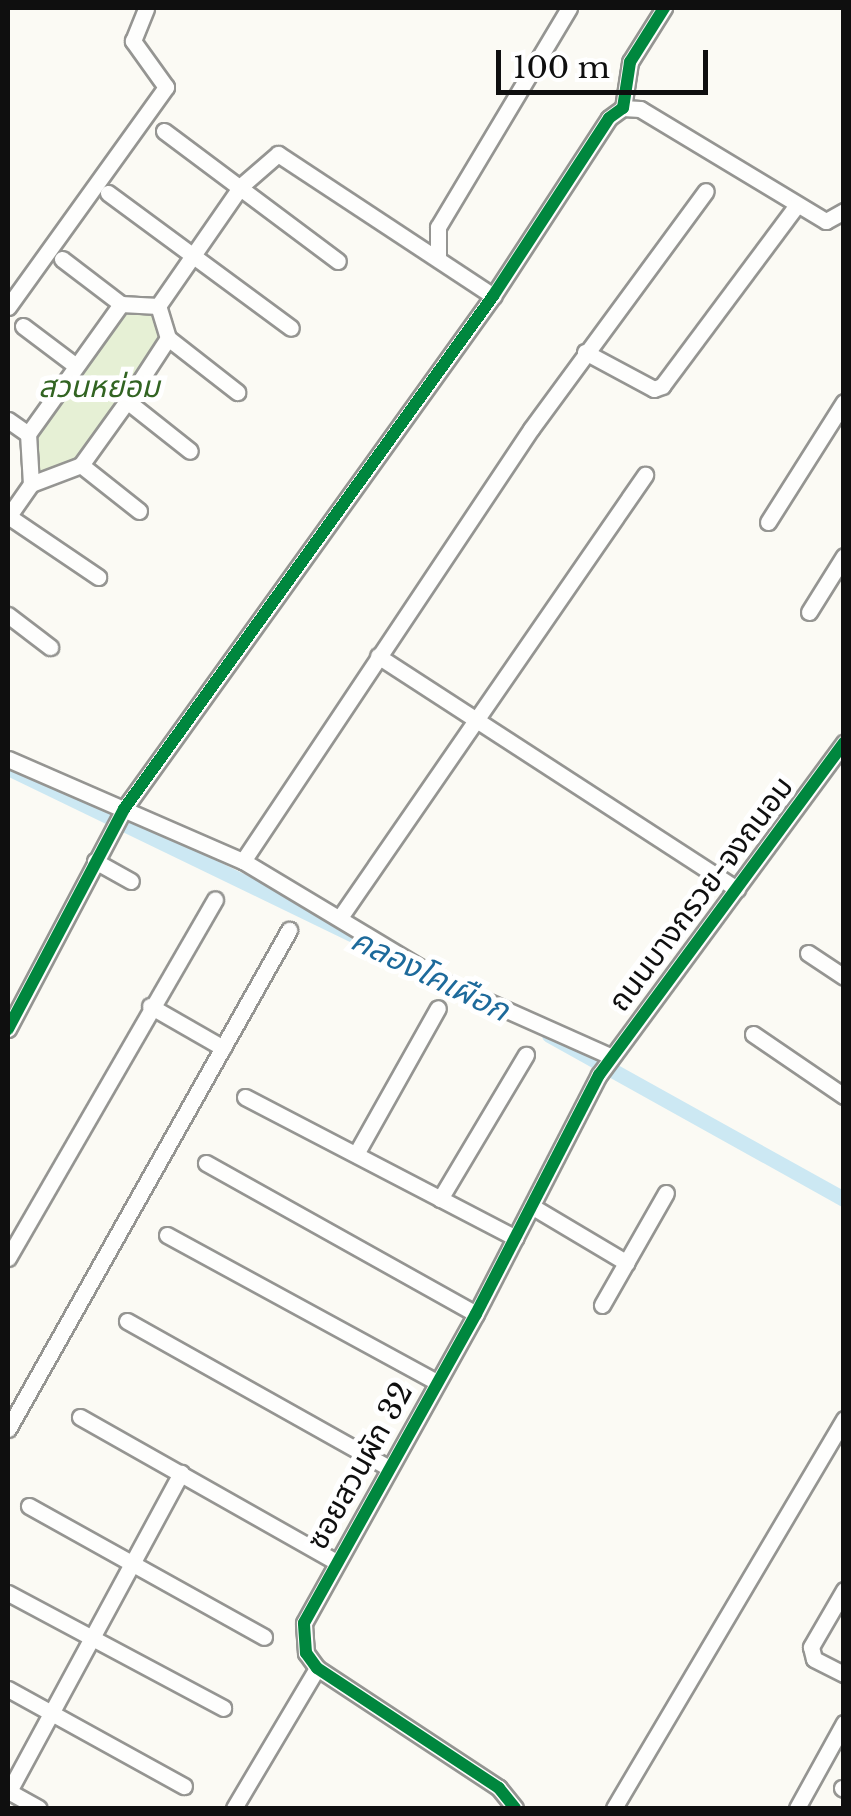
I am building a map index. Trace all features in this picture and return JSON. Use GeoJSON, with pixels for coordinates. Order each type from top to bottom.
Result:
{"type":"FeatureCollection","features":[{"type":"Feature","properties":{"kind":"street"},"geometry":{"type":"LineString","coordinates":[[8,307],[166,87],[133,41],[146,8]]}},
{"type":"Feature","properties":{"kind":"street"},"geometry":{"type":"LineString","coordinates":[[438,257],[438,227],[569,8]]}},
{"type":"Feature","properties":{"kind":"street"},"geometry":{"type":"LineString","coordinates":[[622,108],[630,62],[664,8]]}},
{"type":"Feature","properties":{"kind":"street"},"geometry":{"type":"LineString","coordinates":[[8,1029],[120,817],[492,296],[609,118],[622,108],[640,109],[826,221],[844,210]]}},
{"type":"Feature","properties":{"kind":"street"},"geometry":{"type":"LineString","coordinates":[[164,131],[338,261]]}},
{"type":"Feature","properties":{"kind":"street"},"geometry":{"type":"LineString","coordinates":[[158,306],[241,186],[271,157],[285,154],[492,296]]}},
{"type":"Feature","properties":{"kind":"street"},"geometry":{"type":"LineString","coordinates":[[242,861],[584,352],[706,191]]}},
{"type":"Feature","properties":{"kind":"street"},"geometry":{"type":"LineString","coordinates":[[108,193],[290,328]]}},
{"type":"Feature","properties":{"kind":"street"},"geometry":{"type":"LineString","coordinates":[[584,352],[654,389],[662,386],[798,205]]}},
{"type":"Feature","properties":{"kind":"street"},"geometry":{"type":"LineString","coordinates":[[62,259],[121,304],[158,306]]}},
{"type":"Feature","properties":{"kind":"street"},"geometry":{"type":"LineString","coordinates":[[31,484],[28,434],[121,304]]}},
{"type":"Feature","properties":{"kind":"street"},"geometry":{"type":"LineString","coordinates":[[158,306],[168,338],[237,392]]}},
{"type":"Feature","properties":{"kind":"street"},"geometry":{"type":"LineString","coordinates":[[24,326],[76,366]]}},
{"type":"Feature","properties":{"kind":"street"},"geometry":{"type":"LineString","coordinates":[[98,577],[8,516],[31,484],[81,465],[168,338]]}},
{"type":"Feature","properties":{"kind":"street"},"geometry":{"type":"LineString","coordinates":[[127,400],[190,451]]}},
{"type":"Feature","properties":{"kind":"street"},"geometry":{"type":"LineString","coordinates":[[768,522],[844,402]]}},
{"type":"Feature","properties":{"kind":"street"},"geometry":{"type":"LineString","coordinates":[[8,420],[28,434]]}},
{"type":"Feature","properties":{"kind":"street"},"geometry":{"type":"LineString","coordinates":[[81,465],[139,510]]}},
{"type":"Feature","properties":{"kind":"street"},"geometry":{"type":"LineString","coordinates":[[341,916],[645,475]]}},
{"type":"Feature","properties":{"kind":"street"},"geometry":{"type":"LineString","coordinates":[[808,612],[844,556]]}},
{"type":"Feature","properties":{"kind":"street"},"geometry":{"type":"LineString","coordinates":[[8,615],[50,647]]}},
{"type":"Feature","properties":{"kind":"street"},"geometry":{"type":"LineString","coordinates":[[378,656],[478,717],[737,889]]}},
{"type":"Feature","properties":{"kind":"street","name":"ถนนบางกรวย-จงถนอม"},"geometry":{"type":"LineString","coordinates":[[606,1064],[844,742]]}},
{"type":"Feature","properties":{"kind":"street"},"geometry":{"type":"LineString","coordinates":[[8,759],[120,817],[242,861],[341,916],[446,983],[606,1064]]}},
{"type":"Feature","properties":{"kind":"street"},"geometry":{"type":"LineString","coordinates":[[95,861],[131,881]]}},
{"type":"Feature","properties":{"kind":"street"},"geometry":{"type":"LineString","coordinates":[[8,1258],[150,1006],[216,899]]}},
{"type":"Feature","properties":{"kind":"street"},"geometry":{"type":"LineString","coordinates":[[8,1430],[289,930]]}},
{"type":"Feature","properties":{"kind":"street"},"geometry":{"type":"LineString","coordinates":[[808,953],[844,977]]}},
{"type":"Feature","properties":{"kind":"street"},"geometry":{"type":"LineString","coordinates":[[150,1006],[224,1048]]}},
{"type":"Feature","properties":{"kind":"street"},"geometry":{"type":"LineString","coordinates":[[356,1154],[438,1008]]}},
{"type":"Feature","properties":{"kind":"street"},"geometry":{"type":"LineString","coordinates":[[753,1034],[844,1096]]}},
{"type":"Feature","properties":{"kind":"street"},"geometry":{"type":"LineString","coordinates":[[440,1199],[526,1055]]}},
{"type":"Feature","properties":{"kind":"street","name":"ซอยสวนผัก 32"},"geometry":{"type":"LineString","coordinates":[[317,1668],[306,1653],[304,1624],[334,1561],[476,1314],[606,1064]]}},
{"type":"Feature","properties":{"kind":"street"},"geometry":{"type":"LineString","coordinates":[[245,1097],[516,1238]]}},
{"type":"Feature","properties":{"kind":"street"},"geometry":{"type":"LineString","coordinates":[[206,1163],[476,1314]]}},
{"type":"Feature","properties":{"kind":"street"},"geometry":{"type":"LineString","coordinates":[[602,1305],[666,1193]]}},
{"type":"Feature","properties":{"kind":"street"},"geometry":{"type":"LineString","coordinates":[[533,1208],[627,1263]]}},
{"type":"Feature","properties":{"kind":"street"},"geometry":{"type":"LineString","coordinates":[[167,1235],[435,1381]]}},
{"type":"Feature","properties":{"kind":"street"},"geometry":{"type":"LineString","coordinates":[[127,1321],[388,1468]]}},
{"type":"Feature","properties":{"kind":"street"},"geometry":{"type":"LineString","coordinates":[[80,1417],[334,1561]]}},
{"type":"Feature","properties":{"kind":"street"},"geometry":{"type":"LineString","coordinates":[[614,1808],[844,1419]]}},
{"type":"Feature","properties":{"kind":"street"},"geometry":{"type":"LineString","coordinates":[[39,1808],[8,1792],[181,1473]]}},
{"type":"Feature","properties":{"kind":"street"},"geometry":{"type":"LineString","coordinates":[[30,1506],[264,1636]]}},
{"type":"Feature","properties":{"kind":"street"},"geometry":{"type":"LineString","coordinates":[[844,1590],[810,1647],[814,1660],[844,1674]]}},
{"type":"Feature","properties":{"kind":"street"},"geometry":{"type":"LineString","coordinates":[[8,1593],[223,1708]]}},
{"type":"Feature","properties":{"kind":"street"},"geometry":{"type":"LineString","coordinates":[[234,1808],[317,1668],[499,1788],[514,1808]]}},
{"type":"Feature","properties":{"kind":"street"},"geometry":{"type":"LineString","coordinates":[[8,1689],[184,1786]]}},
{"type":"Feature","properties":{"kind":"street"},"geometry":{"type":"LineString","coordinates":[[796,1808],[844,1723]]}},
{"type":"Feature","properties":{"kind":"green space","name":"สวนหย่อม"},"geometry":{"type":"Polygon","coordinates":[[[121,304],[158,306],[168,338],[81,465],[31,484],[28,434],[121,304]]]}},
{"type":"Feature","properties":{"kind":"waterway","name":"คลองโคเผือก"},"geometry":{"type":"LineString","coordinates":[[8,768],[360,938]]}},
{"type":"Feature","properties":{"kind":"waterway","name":"คลองโคเผือก"},"geometry":{"type":"LineString","coordinates":[[549,1035],[844,1199]]}},
{"type":"Feature","properties":{"kind":"cycle path"},"geometry":{"type":"LineString","coordinates":[[8,1029],[124,809],[493,296],[609,118],[623,108],[630,62],[664,8]]}},
{"type":"Feature","properties":{"kind":"cycle path"},"geometry":{"type":"LineString","coordinates":[[515,1808],[499,1788],[317,1668],[306,1653],[304,1623],[476,1314],[599,1075],[844,743]]}}]}
